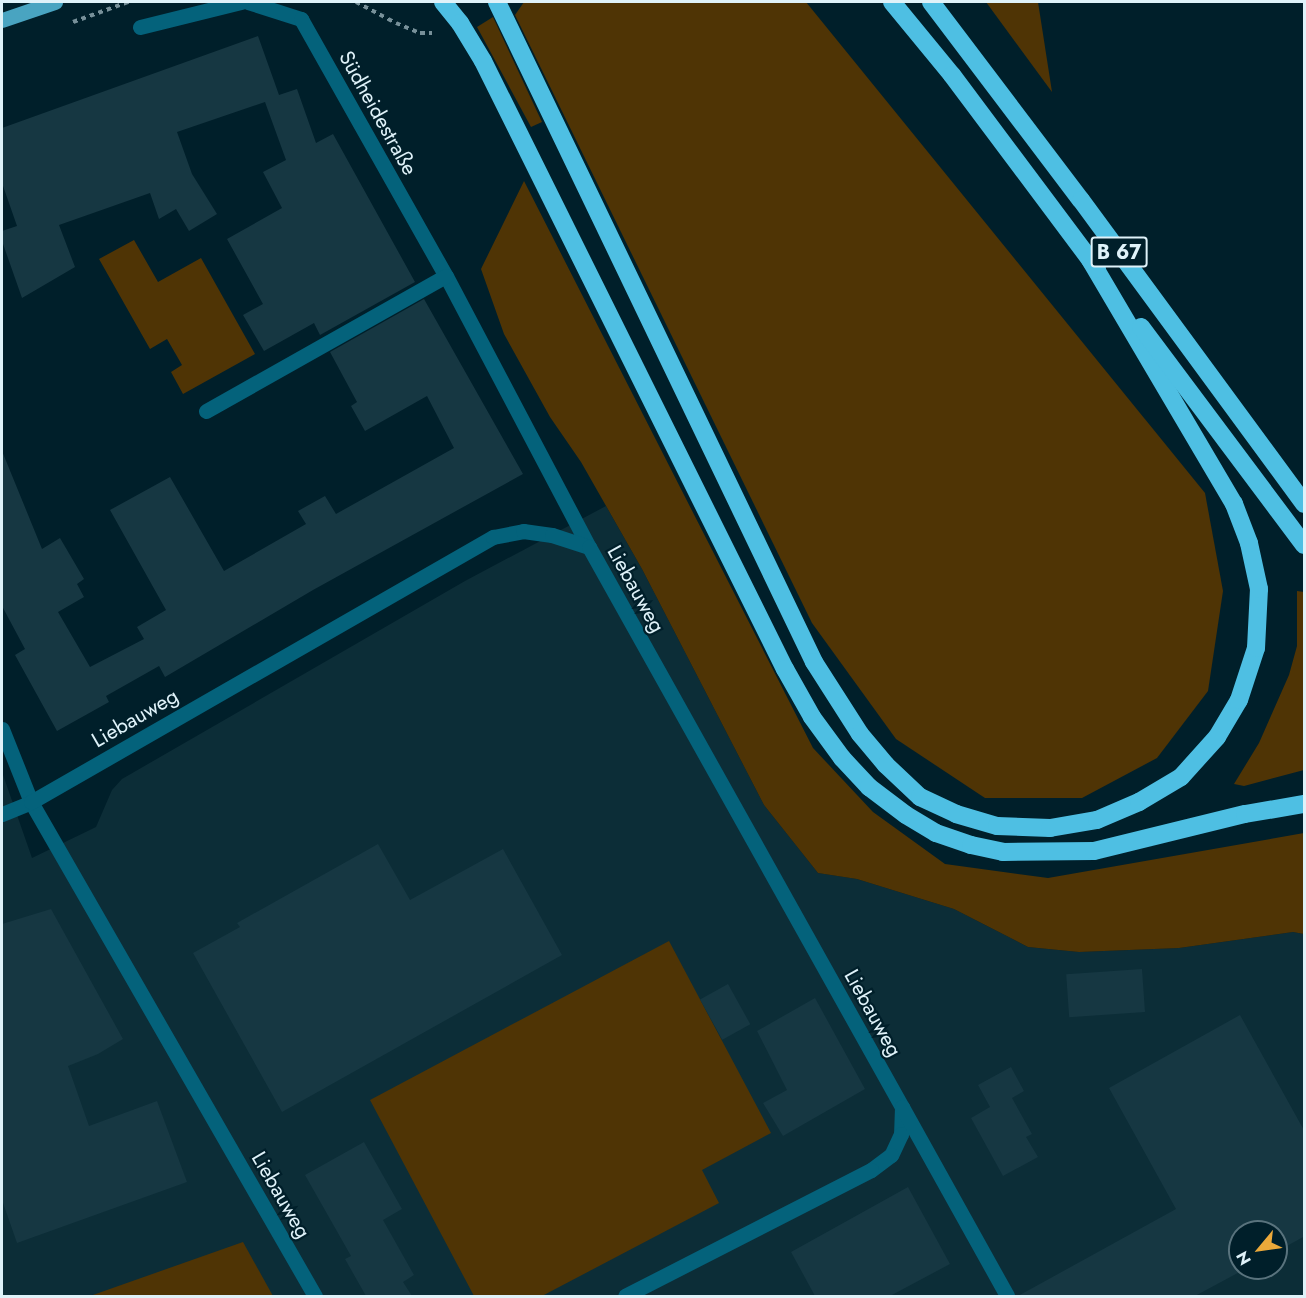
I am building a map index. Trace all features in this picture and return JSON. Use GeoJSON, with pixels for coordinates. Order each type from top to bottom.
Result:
{"type":"FeatureCollection","features":[{"type":"Feature","properties":{"kind":"highway"},"geometry":{"type":"LineString","coordinates":[[442,2],[460,23],[483,61],[785,669],[813,717],[842,758],[869,787],[906,815],[936,833],[971,845],[1003,852],[1094,851],[1245,814],[1305,804]]}},
{"type":"Feature","properties":{"kind":"highway"},"geometry":{"type":"LineString","coordinates":[[497,2],[814,662],[860,734],[886,765],[920,797],[956,814],[997,826],[1050,828],[1097,820],[1139,802],[1181,777],[1217,737],[1239,700],[1256,648],[1260,590],[1249,543],[1234,504],[1090,260]]}},
{"type":"Feature","properties":{"kind":"highway","name":"B 67"},"geometry":{"type":"LineString","coordinates":[[892,2],[951,75],[1305,545]]}},
{"type":"Feature","properties":{"kind":"highway","name":"B 67"},"geometry":{"type":"LineString","coordinates":[[931,2],[1081,200],[1305,504]]}},
{"type":"Feature","properties":{"kind":"main road"},"geometry":{"type":"LineString","coordinates":[[2,20],[56,2]]}},
{"type":"Feature","properties":{"kind":"street"},"geometry":{"type":"LineString","coordinates":[[140,27],[241,2]]}},
{"type":"Feature","properties":{"kind":"street","name":"Südheidestraße"},"geometry":{"type":"LineString","coordinates":[[248,2],[301,19],[446,276],[589,547]]}},
{"type":"Feature","properties":{"kind":"street"},"geometry":{"type":"LineString","coordinates":[[206,411],[446,276]]}},
{"type":"Feature","properties":{"kind":"street","name":"Liebauweg"},"geometry":{"type":"LineString","coordinates":[[2,814],[31,802],[493,537],[523,531],[552,535],[589,547],[1007,1296]]}},
{"type":"Feature","properties":{"kind":"street"},"geometry":{"type":"LineString","coordinates":[[2,729],[31,802]]}},
{"type":"Feature","properties":{"kind":"street","name":"Liebauweg"},"geometry":{"type":"LineString","coordinates":[[31,802],[315,1296]]}},
{"type":"Feature","properties":{"kind":"street"},"geometry":{"type":"LineString","coordinates":[[625,1296],[871,1170],[891,1155],[901,1134],[902,1107]]}},
{"type":"Feature","properties":{"kind":"shaded area"},"geometry":{"type":"Polygon","coordinates":[[[524,2],[806,2],[1205,493],[1223,591],[1208,691],[1157,758],[1082,798],[985,798],[896,739],[812,623],[515,15],[524,2]]]}},
{"type":"Feature","properties":{"kind":"shaded area"},"geometry":{"type":"Polygon","coordinates":[[[986,2],[1038,2],[1052,92],[986,2]]]}},
{"type":"Feature","properties":{"kind":"shaded area"},"geometry":{"type":"Polygon","coordinates":[[[493,17],[542,122],[531,127],[477,27],[493,17]]]}},
{"type":"Feature","properties":{"kind":"shaded area"},"geometry":{"type":"Polygon","coordinates":[[[524,181],[813,748],[873,812],[945,864],[1048,878],[1304,833],[1304,934],[1293,932],[1179,948],[1079,952],[1028,947],[954,909],[857,879],[818,873],[764,805],[642,569],[581,462],[550,417],[504,334],[481,269],[524,181]]]}},
{"type":"Feature","properties":{"kind":"shaded area"},"geometry":{"type":"Polygon","coordinates":[[[134,240],[158,282],[201,258],[255,354],[183,394],[171,372],[182,365],[167,339],[150,349],[99,259],[134,240]]]}},
{"type":"Feature","properties":{"kind":"shaded area"},"geometry":{"type":"Polygon","coordinates":[[[606,506],[642,569],[764,805],[818,873],[857,879],[954,909],[1028,947],[1079,952],[1179,948],[1293,932],[1304,934],[1304,1296],[2,1296],[2,772],[32,858],[96,827],[112,790],[122,779],[465,581],[606,506]]]}},
{"type":"Feature","properties":{"kind":"shaded area"},"geometry":{"type":"Polygon","coordinates":[[[1297,591],[1304,592],[1304,770],[1244,786],[1234,784],[1259,743],[1289,675],[1297,646],[1297,591]]]}},
{"type":"Feature","properties":{"kind":"shaded area"},"geometry":{"type":"Polygon","coordinates":[[[669,941],[771,1133],[702,1170],[719,1203],[542,1296],[474,1296],[370,1100],[669,941]]]}},
{"type":"Feature","properties":{"kind":"shaded area"},"geometry":{"type":"Polygon","coordinates":[[[243,1242],[273,1296],[90,1296],[243,1242]]]}},
{"type":"Feature","properties":{"kind":"building"},"geometry":{"type":"Polygon","coordinates":[[[258,36],[279,95],[297,89],[316,143],[333,134],[415,282],[320,335],[314,323],[264,351],[243,315],[263,304],[227,239],[282,208],[263,172],[286,160],[265,102],[177,132],[192,174],[217,214],[189,231],[176,209],[159,219],[150,193],[59,225],[75,267],[22,298],[2,241],[2,231],[17,226],[2,183],[2,128],[258,36]]]}},
{"type":"Feature","properties":{"kind":"building"},"geometry":{"type":"Polygon","coordinates":[[[424,299],[523,474],[313,590],[165,677],[159,666],[106,696],[109,702],[57,731],[15,655],[25,649],[2,606],[2,451],[42,549],[60,538],[84,579],[77,584],[84,597],[58,612],[90,667],[144,639],[137,627],[166,610],[110,510],[170,477],[224,571],[306,524],[298,511],[325,496],[336,514],[454,448],[427,396],[365,431],[351,406],[357,402],[330,352],[424,299]]]}},
{"type":"Feature","properties":{"kind":"building"},"geometry":{"type":"Polygon","coordinates":[[[378,844],[410,900],[503,849],[562,955],[282,1112],[193,953],[240,927],[237,923],[378,844]]]}},
{"type":"Feature","properties":{"kind":"building"},"geometry":{"type":"Polygon","coordinates":[[[51,909],[123,1039],[98,1054],[68,1066],[89,1126],[157,1101],[187,1182],[17,1243],[2,1200],[2,924],[51,909]]]}},
{"type":"Feature","properties":{"kind":"building"},"geometry":{"type":"Polygon","coordinates":[[[1142,969],[1145,1012],[1069,1017],[1066,974],[1142,969]]]}},
{"type":"Feature","properties":{"kind":"building"},"geometry":{"type":"Polygon","coordinates":[[[728,984],[750,1024],[722,1040],[700,1000],[728,984]]]}},
{"type":"Feature","properties":{"kind":"building"},"geometry":{"type":"Polygon","coordinates":[[[815,998],[865,1089],[783,1136],[763,1103],[787,1090],[757,1031],[815,998]]]}},
{"type":"Feature","properties":{"kind":"building"},"geometry":{"type":"Polygon","coordinates":[[[1240,1015],[1305,1132],[1305,1236],[1288,1245],[1288,1220],[1228,1220],[1228,1278],[1195,1296],[1018,1296],[1176,1209],[1109,1088],[1240,1015]]]}},
{"type":"Feature","properties":{"kind":"building"},"geometry":{"type":"Polygon","coordinates":[[[1011,1067],[1024,1091],[1012,1098],[1032,1134],[1026,1137],[1038,1157],[1003,1176],[971,1118],[990,1107],[978,1085],[1011,1067]]]}},
{"type":"Feature","properties":{"kind":"building"},"geometry":{"type":"Polygon","coordinates":[[[364,1142],[402,1209],[383,1220],[414,1275],[403,1282],[412,1296],[366,1296],[345,1259],[351,1256],[305,1175],[364,1142]]]}},
{"type":"Feature","properties":{"kind":"building"},"geometry":{"type":"Polygon","coordinates":[[[908,1187],[950,1264],[890,1296],[815,1296],[791,1252],[908,1187]]]}}]}
